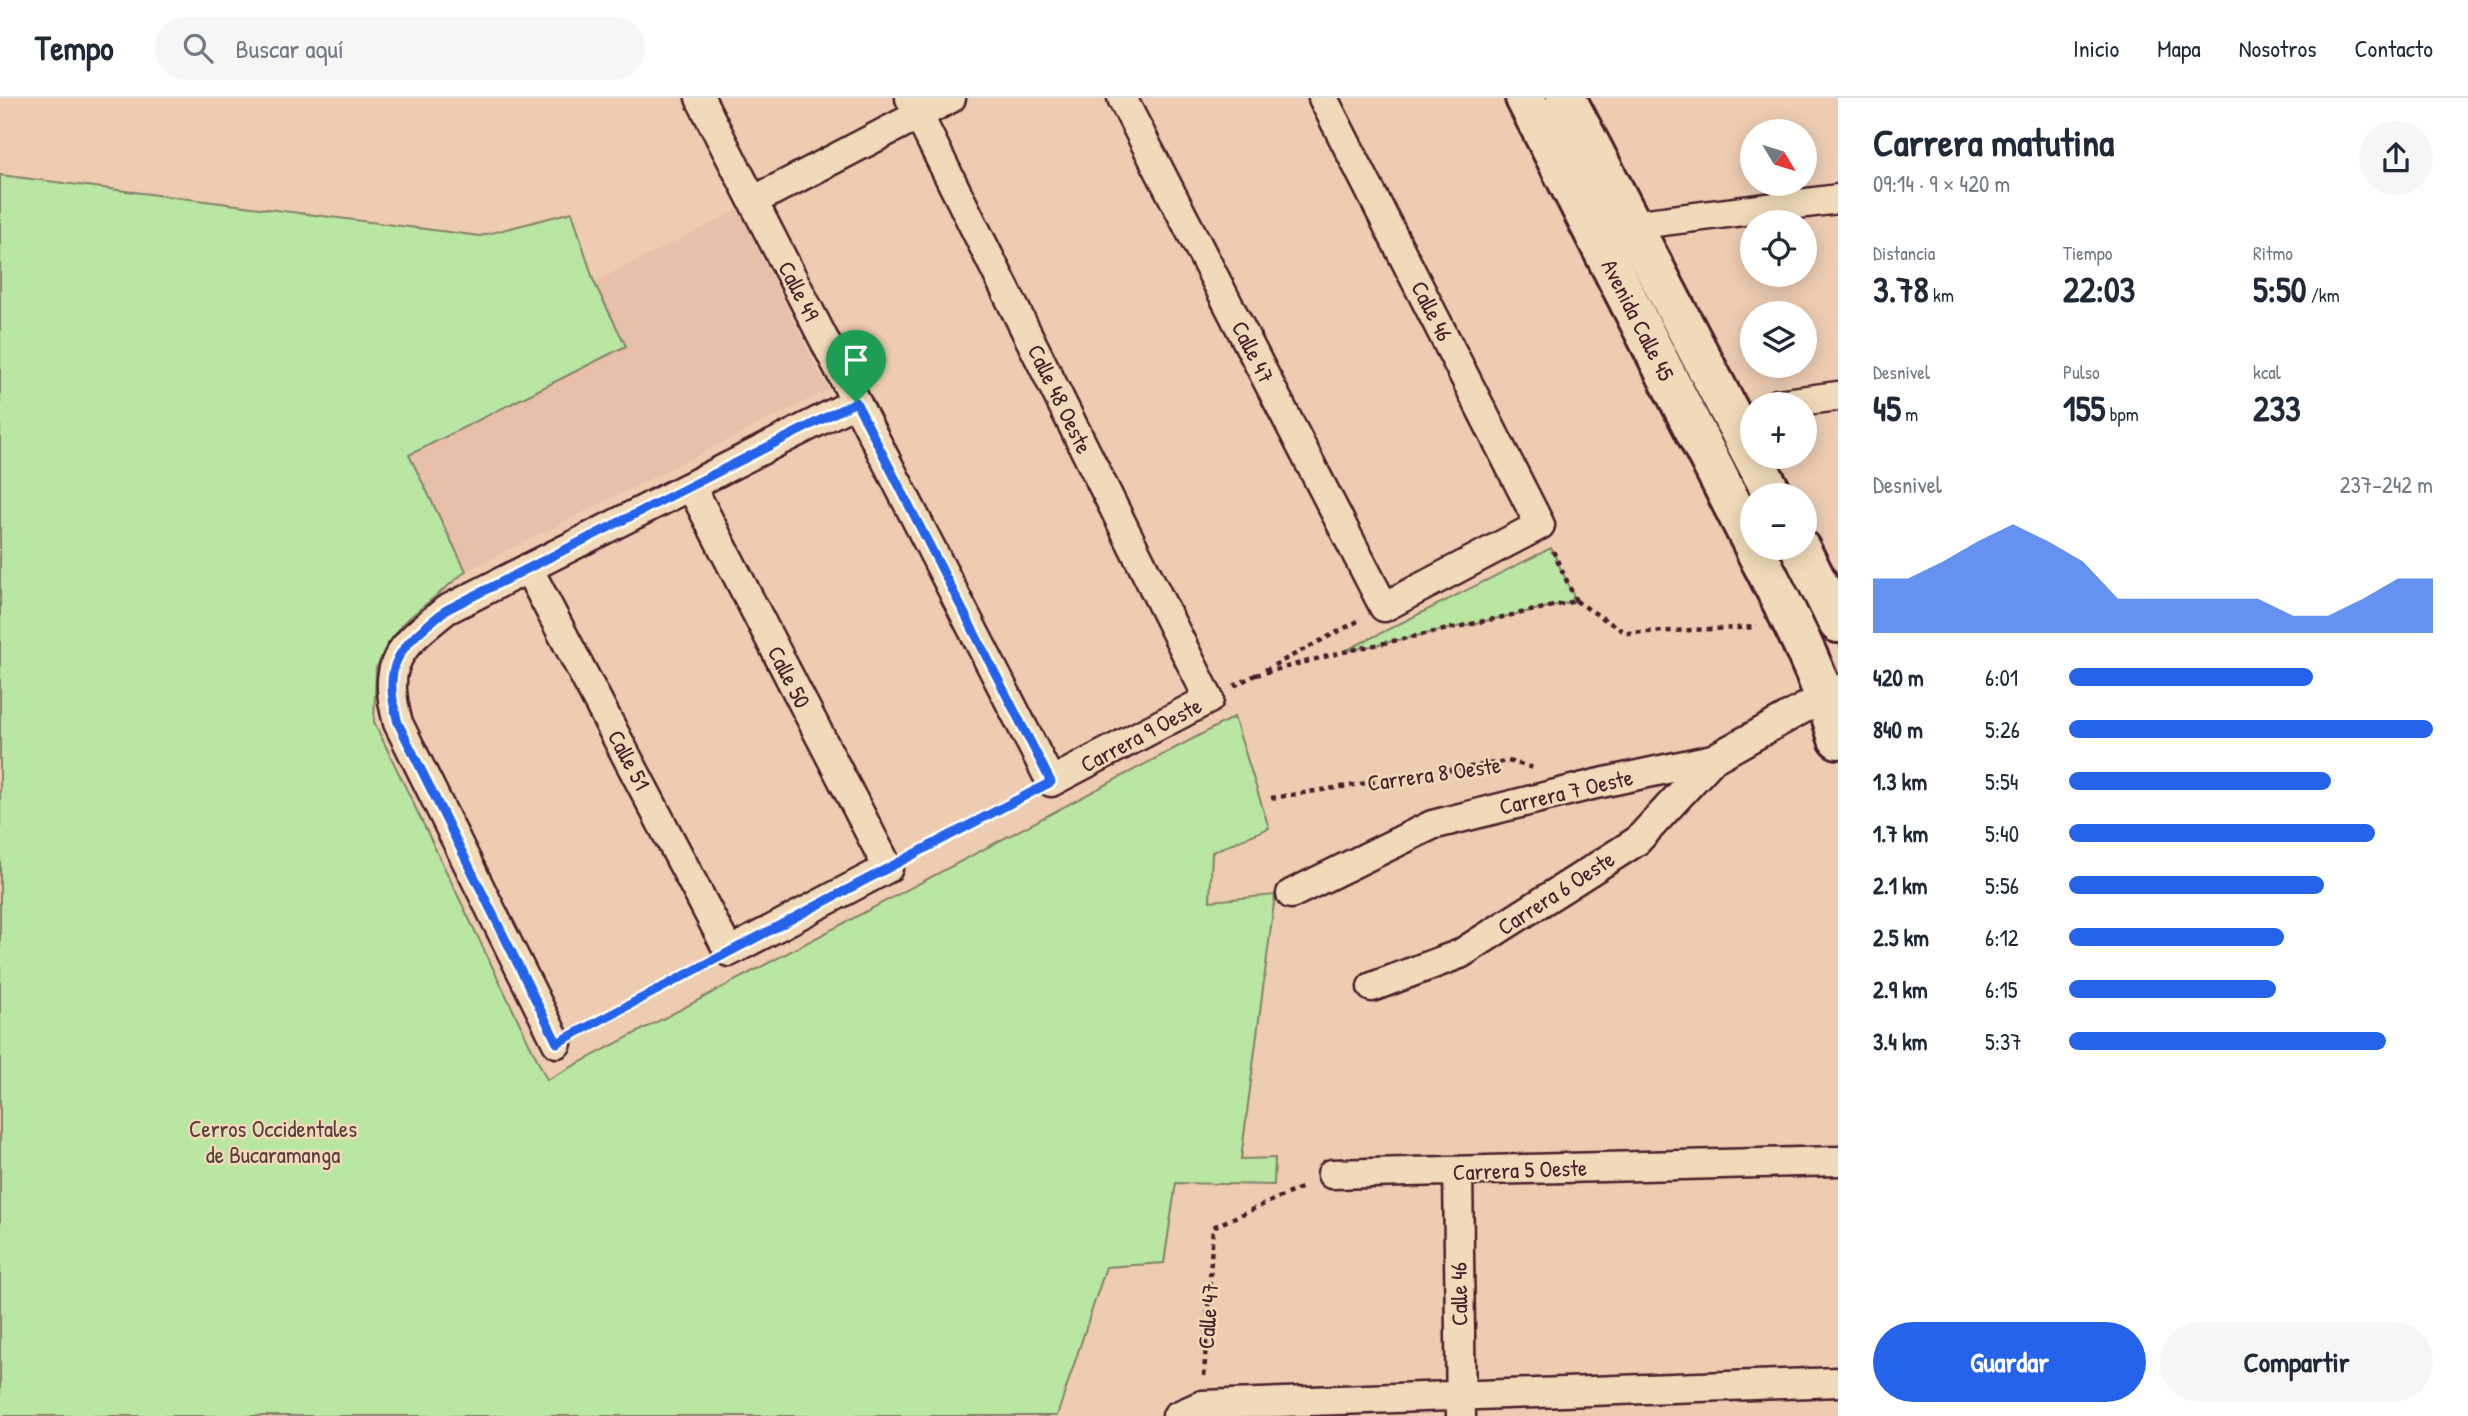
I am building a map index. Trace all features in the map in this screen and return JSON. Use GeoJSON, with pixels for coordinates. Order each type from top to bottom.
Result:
{"type":"FeatureCollection","features":[{"type":"Feature","properties":{"kind":"main road","name":"Avenida Calle 45"},"geometry":{"type":"LineString","coordinates":[[1525,98],[1740,520]]}},
{"type":"Feature","properties":{"kind":"main road","name":"Avenida Calle 45"},"geometry":{"type":"LineString","coordinates":[[1566,98],[1632,225],[1740,409]]}},
{"type":"Feature","properties":{"kind":"main road"},"geometry":{"type":"LineString","coordinates":[[1760,560],[1831,693],[1838,739]]}},
{"type":"Feature","properties":{"kind":"main road"},"geometry":{"type":"LineString","coordinates":[[1809,560],[1830,586],[1838,622]]}},
{"type":"Feature","properties":{"kind":"street","name":"Calle 49"},"geometry":{"type":"LineString","coordinates":[[700,98],[1051,782]]}},
{"type":"Feature","properties":{"kind":"street"},"geometry":{"type":"LineString","coordinates":[[753,201],[915,106],[951,98]]}},
{"type":"Feature","properties":{"kind":"street","name":"Calle 47"},"geometry":{"type":"LineString","coordinates":[[1122,98],[1384,607]]}},
{"type":"Feature","properties":{"kind":"street","name":"Calle 46"},"geometry":{"type":"LineString","coordinates":[[1323,98],[1540,524]]}},
{"type":"Feature","properties":{"kind":"street","name":"Calle 48 Oeste"},"geometry":{"type":"LineString","coordinates":[[915,106],[1209,699]]}},
{"type":"Feature","properties":{"kind":"street"},"geometry":{"type":"LineString","coordinates":[[1632,225],[1838,199]]}},
{"type":"Feature","properties":{"kind":"street"},"geometry":{"type":"LineString","coordinates":[[1817,399],[1838,396]]}},
{"type":"Feature","properties":{"kind":"street"},"geometry":{"type":"LineString","coordinates":[[557,1043],[398,723],[391,698],[392,673],[400,651],[446,610],[856,402]]}},
{"type":"Feature","properties":{"kind":"street"},"geometry":{"type":"LineString","coordinates":[[1687,417],[1740,409]]}},
{"type":"Feature","properties":{"kind":"street","name":"Calle 50"},"geometry":{"type":"LineString","coordinates":[[691,485],[888,868]]}},
{"type":"Feature","properties":{"kind":"street"},"geometry":{"type":"LineString","coordinates":[[1384,607],[1540,524]]}},
{"type":"Feature","properties":{"kind":"street","name":"Calle 51"},"geometry":{"type":"LineString","coordinates":[[528,568],[729,952]]}},
{"type":"Feature","properties":{"kind":"street","name":"Carrera 7 Oeste"},"geometry":{"type":"LineString","coordinates":[[1291,894],[1432,825],[1596,784],[1713,759],[1831,693]]}},
{"type":"Feature","properties":{"kind":"street","name":"Carrera 9 Oeste"},"geometry":{"type":"LineString","coordinates":[[1051,782],[1209,699]]}},
{"type":"Feature","properties":{"kind":"street","name":"Carrera 6 Oeste"},"geometry":{"type":"LineString","coordinates":[[1372,987],[1460,954],[1637,841],[1713,759]]}},
{"type":"Feature","properties":{"kind":"street"},"geometry":{"type":"LineString","coordinates":[[729,952],[888,868]]}},
{"type":"Feature","properties":{"kind":"street","name":"Carrera 5 Oeste"},"geometry":{"type":"LineString","coordinates":[[1332,1174],[1838,1161]]}},
{"type":"Feature","properties":{"kind":"street","name":"Calle 46"},"geometry":{"type":"LineString","coordinates":[[1458,1171],[1461,1406]]}},
{"type":"Feature","properties":{"kind":"street"},"geometry":{"type":"LineString","coordinates":[[1190,1411],[1461,1406],[1838,1382]]}},
{"type":"Feature","properties":{"kind":"path"},"geometry":{"type":"LineString","coordinates":[[1540,524],[1576,601],[1626,632],[1793,625]]}},
{"type":"Feature","properties":{"kind":"path"},"geometry":{"type":"LineString","coordinates":[[1256,674],[1576,601]]}},
{"type":"Feature","properties":{"kind":"path","name":"Carrera 9 Oeste"},"geometry":{"type":"LineString","coordinates":[[1209,699],[1384,607]]}},
{"type":"Feature","properties":{"kind":"path","name":"Carrera 8 Oeste"},"geometry":{"type":"LineString","coordinates":[[1271,798],[1508,761],[1546,771]]}},
{"type":"Feature","properties":{"kind":"path"},"geometry":{"type":"LineString","coordinates":[[888,868],[1051,782]]}},
{"type":"Feature","properties":{"kind":"path"},"geometry":{"type":"LineString","coordinates":[[557,1043],[729,952]]}},
{"type":"Feature","properties":{"kind":"path","name":"Calle 47"},"geometry":{"type":"LineString","coordinates":[[1190,1411],[1213,1227],[1332,1174]]}},
{"type":"Feature","properties":{"kind":"shaded area"},"geometry":{"type":"Polygon","coordinates":[[[738,210],[828,390],[466,571],[409,455],[626,346],[594,282],[738,210]]]}},
{"type":"Feature","properties":{"kind":"green space","name":"Cerros Occidentales de Bucaramanga"},"geometry":{"type":"Polygon","coordinates":[[[0,175],[480,236],[572,212],[594,282],[626,346],[409,455],[466,571],[402,624],[376,668],[374,722],[547,1080],[1234,717],[1269,828],[1212,852],[1210,901],[1275,895],[1241,1159],[1275,1158],[1274,1185],[1176,1183],[1164,1263],[1106,1267],[1057,1416],[0,1416],[0,175]]]}},
{"type":"Feature","properties":{"kind":"green space"},"geometry":{"type":"Polygon","coordinates":[[[1551,548],[1576,601],[1343,652],[1551,548]]]}},
{"type":"Feature","properties":{"kind":"route"},"geometry":{"type":"LineString","coordinates":[[856,402],[1051,782],[557,1043],[398,723],[391,698],[392,673],[400,651],[446,610],[856,402]]}}]}
